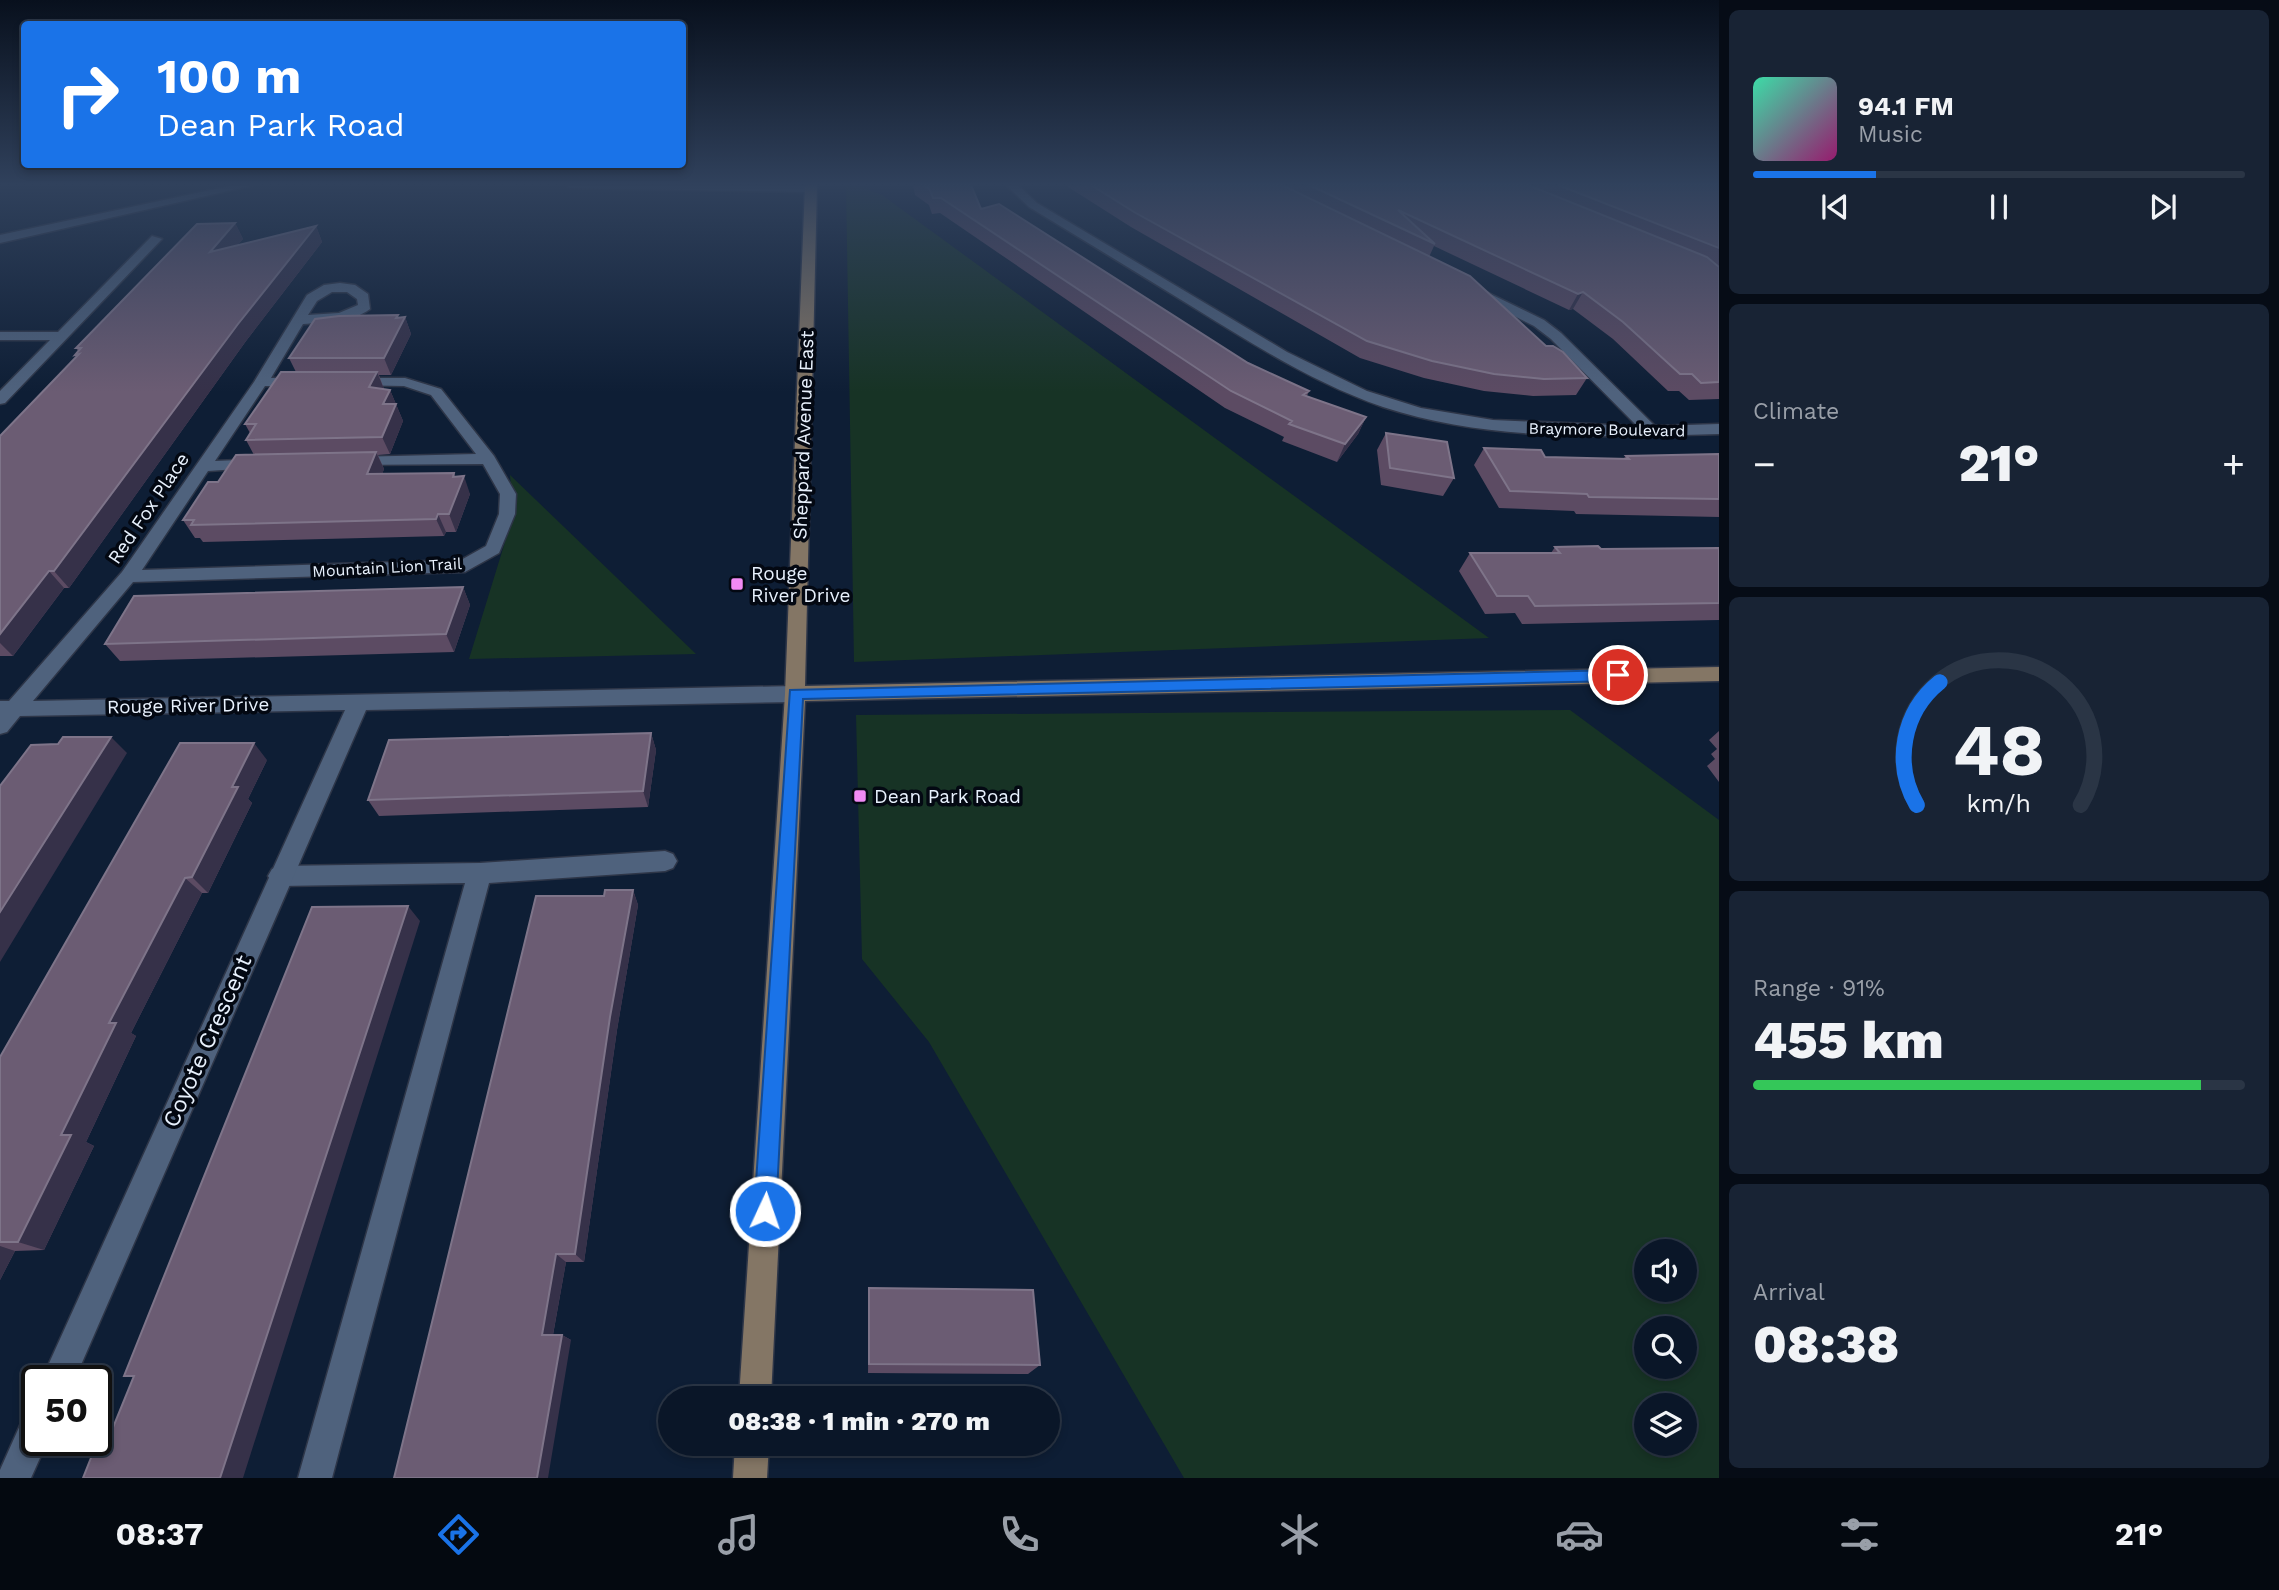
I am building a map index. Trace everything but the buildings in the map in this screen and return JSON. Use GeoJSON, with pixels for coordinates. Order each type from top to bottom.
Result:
{"type":"FeatureCollection","features":[{"type":"Feature","properties":{"kind":"main road","name":"Sheppard Avenue East"},"geometry":{"type":"LineString","coordinates":[[756,1386],[795,694],[809,254]]}},
{"type":"Feature","properties":{"kind":"main road"},"geometry":{"type":"LineString","coordinates":[[795,694],[1719,674]]}},
{"type":"Feature","properties":{"kind":"main road"},"geometry":{"type":"LineString","coordinates":[[750,1478],[751,1456]]}},
{"type":"Feature","properties":{"kind":"street"},"geometry":{"type":"LineString","coordinates":[[0,400],[141,254]]}},
{"type":"Feature","properties":{"kind":"street","name":"Braymore Boulevard"},"geometry":{"type":"LineString","coordinates":[[1113,254],[1269,350],[1315,373],[1419,412],[1522,428],[1651,431],[1719,429]]}},
{"type":"Feature","properties":{"kind":"street"},"geometry":{"type":"LineString","coordinates":[[1462,285],[1528,317],[1556,336],[1651,431]]}},
{"type":"Feature","properties":{"kind":"street","name":"Red Fox Place"},"geometry":{"type":"LineString","coordinates":[[0,726],[7,708],[128,576],[261,382],[300,320]]}},
{"type":"Feature","properties":{"kind":"street"},"geometry":{"type":"LineString","coordinates":[[0,336],[62,336]]}},
{"type":"Feature","properties":{"kind":"street"},"geometry":{"type":"LineString","coordinates":[[261,382],[315,382]]}},
{"type":"Feature","properties":{"kind":"street","name":"Mountain Lion Trail"},"geometry":{"type":"LineString","coordinates":[[128,576],[465,566],[493,549],[507,514],[508,494],[488,460],[436,393],[405,382],[341,382]]}},
{"type":"Feature","properties":{"kind":"street"},"geometry":{"type":"LineString","coordinates":[[334,462],[488,460]]}},
{"type":"Feature","properties":{"kind":"street"},"geometry":{"type":"LineString","coordinates":[[203,466],[280,463]]}},
{"type":"Feature","properties":{"kind":"street","name":"Rouge River Drive"},"geometry":{"type":"LineString","coordinates":[[7,708],[795,694]]}},
{"type":"Feature","properties":{"kind":"street","name":"Coyote Crescent"},"geometry":{"type":"LineString","coordinates":[[64,1365],[279,876],[359,702]]}},
{"type":"Feature","properties":{"kind":"street"},"geometry":{"type":"LineString","coordinates":[[279,876],[480,873],[666,862]]}},
{"type":"Feature","properties":{"kind":"street"},"geometry":{"type":"LineString","coordinates":[[315,1478],[480,873]]}},
{"type":"Feature","properties":{"kind":"street"},"geometry":{"type":"LineString","coordinates":[[14,1478],[24,1456]]}},
{"type":"Feature","properties":{"kind":"green space"},"geometry":{"type":"Polygon","coordinates":[[[847,254],[963,254],[1489,638],[854,662],[847,254]]]}},
{"type":"Feature","properties":{"kind":"green space"},"geometry":{"type":"Polygon","coordinates":[[[510,475],[696,654],[469,659],[513,516],[510,475]]]}},
{"type":"Feature","properties":{"kind":"green space"},"geometry":{"type":"Polygon","coordinates":[[[1570,710],[1719,820],[1719,1478],[1184,1478],[929,1042],[862,959],[856,715],[1570,710]]]}},
{"type":"Feature","properties":{"kind":"place","name":"Rouge River Drive"},"geometry":{"type":"Point","coordinates":[737,584]}},
{"type":"Feature","properties":{"kind":"place","name":"Dean Park Road"},"geometry":{"type":"Point","coordinates":[860,796]}},
{"type":"Feature","properties":{"kind":"route"},"geometry":{"type":"LineString","coordinates":[[765,1211],[795,694],[1618,675]]}}]}
